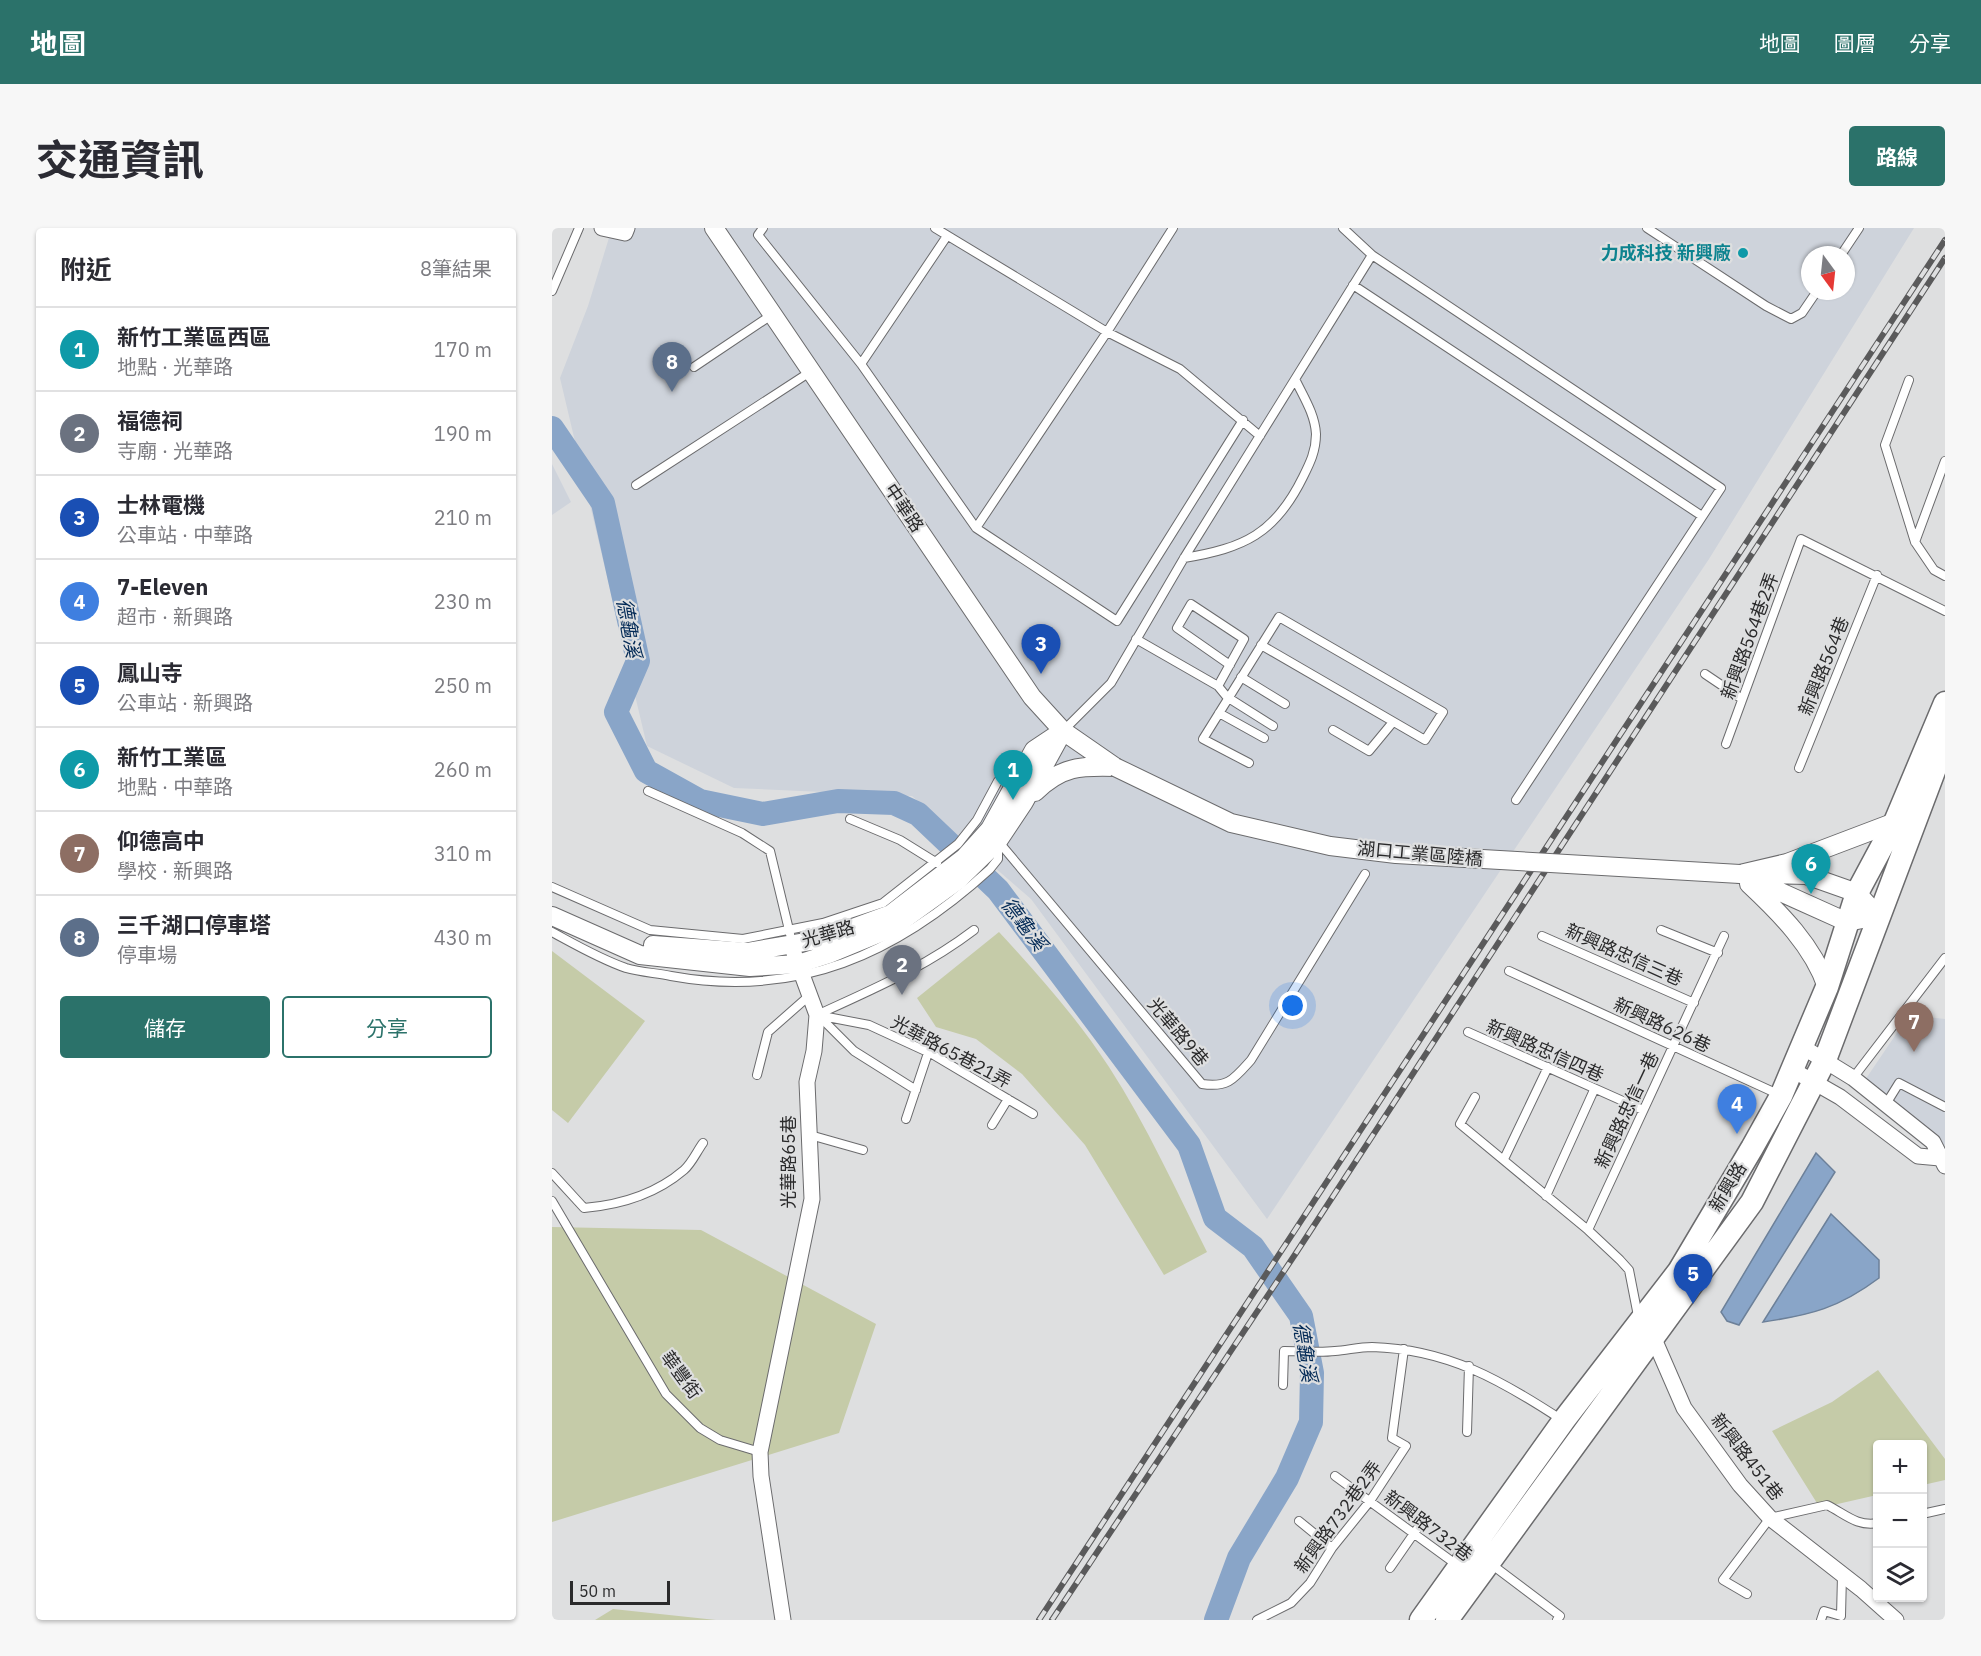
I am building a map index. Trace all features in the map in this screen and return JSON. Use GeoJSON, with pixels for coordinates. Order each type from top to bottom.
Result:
{"type":"FeatureCollection","features":[{"type":"Feature","properties":{"kind":"main road","name":"新興路"},"geometry":{"type":"LineString","coordinates":[[1792,1101],[1791,1069],[1827,987],[1857,893],[1895,822],[1945,703]]}},
{"type":"Feature","properties":{"kind":"main road","name":"新興路"},"geometry":{"type":"LineString","coordinates":[[1421,1620],[1474,1570],[1646,1332],[1679,1270],[1792,1101],[1815,1083],[1945,742]]}},
{"type":"Feature","properties":{"kind":"main road","name":"新興路"},"geometry":{"type":"LineString","coordinates":[[1447,1620],[1474,1570],[1564,1420],[1646,1332]]}},
{"type":"Feature","properties":{"kind":"street"},"geometry":{"type":"LineString","coordinates":[[602,228],[625,233],[627,228]]}},
{"type":"Feature","properties":{"kind":"street","name":"中華路"},"geometry":{"type":"LineString","coordinates":[[714,228],[1032,697],[1063,731],[1115,767]]}},
{"type":"Feature","properties":{"kind":"street","name":"光華路"},"geometry":{"type":"LineString","coordinates":[[974,856],[1034,750],[1063,731]]}},
{"type":"Feature","properties":{"kind":"street","name":"光華路"},"geometry":{"type":"LineString","coordinates":[[552,905],[645,944],[747,952],[791,938],[823,939],[891,914],[951,870],[998,841],[1024,802],[1063,731]]}},
{"type":"Feature","properties":{"kind":"street"},"geometry":{"type":"LineString","coordinates":[[1024,802],[1057,774],[1087,766],[1115,767]]}},
{"type":"Feature","properties":{"kind":"street","name":"湖口工業區陸橋"},"geometry":{"type":"LineString","coordinates":[[1115,767],[1231,823],[1330,846],[1420,855],[1740,874]]}},
{"type":"Feature","properties":{"kind":"street"},"geometry":{"type":"LineString","coordinates":[[1740,874],[1787,863],[1895,822]]}},
{"type":"Feature","properties":{"kind":"street","name":"光華路"},"geometry":{"type":"LineString","coordinates":[[552,916],[640,956],[750,967],[801,969],[892,928],[951,870]]}},
{"type":"Feature","properties":{"kind":"street"},"geometry":{"type":"LineString","coordinates":[[1740,874],[1806,875],[1857,893],[1878,916]]}},
{"type":"Feature","properties":{"kind":"street"},"geometry":{"type":"LineString","coordinates":[[1740,874],[1847,922],[1878,916]]}},
{"type":"Feature","properties":{"kind":"street"},"geometry":{"type":"LineString","coordinates":[[1740,874],[1777,910],[1812,954],[1827,987]]}},
{"type":"Feature","properties":{"kind":"street","name":"光華路65巷"},"geometry":{"type":"LineString","coordinates":[[760,1452],[812,1199],[807,1082],[814,1051],[818,1015],[791,938]]}},
{"type":"Feature","properties":{"kind":"street"},"geometry":{"type":"LineString","coordinates":[[1801,1046],[1853,1078],[1934,1142],[1944,1156]]}},
{"type":"Feature","properties":{"kind":"street"},"geometry":{"type":"LineString","coordinates":[[1791,1069],[1840,1097],[1918,1156],[1944,1156]]}},
{"type":"Feature","properties":{"kind":"street","name":"新興路451巷"},"geometry":{"type":"LineString","coordinates":[[1646,1332],[1684,1408],[1740,1485],[1770,1518],[1896,1620]]}},
{"type":"Feature","properties":{"kind":"street"},"geometry":{"type":"LineString","coordinates":[[760,1452],[761,1476],[783,1620]]}},
{"type":"Feature","properties":{"kind":"lane"},"geometry":{"type":"LineString","coordinates":[[552,291],[579,228]]}},
{"type":"Feature","properties":{"kind":"lane"},"geometry":{"type":"LineString","coordinates":[[935,228],[1107,332],[1180,369],[1260,435]]}},
{"type":"Feature","properties":{"kind":"lane"},"geometry":{"type":"LineString","coordinates":[[976,528],[1107,332],[1173,228]]}},
{"type":"Feature","properties":{"kind":"lane"},"geometry":{"type":"LineString","coordinates":[[1343,228],[1372,255],[1721,488],[1516,800]]}},
{"type":"Feature","properties":{"kind":"lane"},"geometry":{"type":"LineString","coordinates":[[1647,228],[1767,306],[1791,319],[1802,313],[1811,300]]}},
{"type":"Feature","properties":{"kind":"lane"},"geometry":{"type":"LineString","coordinates":[[1847,246],[1859,228]]}},
{"type":"Feature","properties":{"kind":"lane"},"geometry":{"type":"LineString","coordinates":[[758,230],[861,364],[976,528],[1117,621],[1243,420]]}},
{"type":"Feature","properties":{"kind":"lane"},"geometry":{"type":"LineString","coordinates":[[861,364],[947,236]]}},
{"type":"Feature","properties":{"kind":"lane"},"geometry":{"type":"LineString","coordinates":[[1063,731],[1111,683],[1184,558],[1372,255]]}},
{"type":"Feature","properties":{"kind":"lane"},"geometry":{"type":"LineString","coordinates":[[1353,285],[1702,516]]}},
{"type":"Feature","properties":{"kind":"lane"},"geometry":{"type":"LineString","coordinates":[[694,367],[773,314]]}},
{"type":"Feature","properties":{"kind":"lane"},"geometry":{"type":"LineString","coordinates":[[636,485],[811,371]]}},
{"type":"Feature","properties":{"kind":"lane"},"geometry":{"type":"LineString","coordinates":[[1184,558],[1233,548],[1249,540],[1273,523],[1294,495],[1314,454],[1316,433],[1313,416],[1295,379]]}},
{"type":"Feature","properties":{"kind":"lane"},"geometry":{"type":"LineString","coordinates":[[1909,380],[1885,445],[1916,542],[1934,570],[1945,576]]}},
{"type":"Feature","properties":{"kind":"lane"},"geometry":{"type":"LineString","coordinates":[[1916,542],[1945,461]]}},
{"type":"Feature","properties":{"kind":"lane","name":"新興路564巷2弄"},"geometry":{"type":"LineString","coordinates":[[1726,744],[1801,539],[1877,575]]}},
{"type":"Feature","properties":{"kind":"lane"},"geometry":{"type":"LineString","coordinates":[[1877,575],[1945,610]]}},
{"type":"Feature","properties":{"kind":"lane","name":"新興路564巷"},"geometry":{"type":"LineString","coordinates":[[1799,768],[1877,575]]}},
{"type":"Feature","properties":{"kind":"lane"},"geometry":{"type":"LineString","coordinates":[[1218,686],[1245,639],[1191,604],[1177,628],[1230,664]]}},
{"type":"Feature","properties":{"kind":"lane"},"geometry":{"type":"LineString","coordinates":[[1250,763],[1203,739],[1227,697],[1279,617],[1443,712],[1425,740],[1261,645]]}},
{"type":"Feature","properties":{"kind":"lane"},"geometry":{"type":"LineString","coordinates":[[1136,639],[1218,686],[1227,697],[1273,726]]}},
{"type":"Feature","properties":{"kind":"lane"},"geometry":{"type":"LineString","coordinates":[[1705,674],[1742,699]]}},
{"type":"Feature","properties":{"kind":"lane"},"geometry":{"type":"LineString","coordinates":[[1241,677],[1285,704]]}},
{"type":"Feature","properties":{"kind":"lane"},"geometry":{"type":"LineString","coordinates":[[1219,713],[1264,738]]}},
{"type":"Feature","properties":{"kind":"lane"},"geometry":{"type":"LineString","coordinates":[[1333,730],[1369,751],[1393,722]]}},
{"type":"Feature","properties":{"kind":"lane"},"geometry":{"type":"LineString","coordinates":[[648,791],[742,832],[771,851],[791,938]]}},
{"type":"Feature","properties":{"kind":"lane"},"geometry":{"type":"LineString","coordinates":[[850,819],[900,840],[951,870]]}},
{"type":"Feature","properties":{"kind":"lane","name":"光華路9巷"},"geometry":{"type":"LineString","coordinates":[[998,841],[1202,1084],[1220,1087],[1236,1077],[1251,1060],[1365,874]]}},
{"type":"Feature","properties":{"kind":"lane","name":"光華路"},"geometry":{"type":"LineString","coordinates":[[951,870],[974,856]]}},
{"type":"Feature","properties":{"kind":"lane","name":"光華路"},"geometry":{"type":"LineString","coordinates":[[552,887],[650,930],[743,939],[791,938]]}},
{"type":"Feature","properties":{"kind":"lane"},"geometry":{"type":"LineString","coordinates":[[916,1090],[854,1051],[818,1015],[906,975],[944,953],[974,930]]}},
{"type":"Feature","properties":{"kind":"lane"},"geometry":{"type":"LineString","coordinates":[[1661,930],[1718,953]]}},
{"type":"Feature","properties":{"kind":"lane","name":"光華路"},"geometry":{"type":"LineString","coordinates":[[552,932],[627,968],[696,980],[745,983],[801,969]]}},
{"type":"Feature","properties":{"kind":"lane","name":"新興路忠信三巷"},"geometry":{"type":"LineString","coordinates":[[1542,936],[1694,1003]]}},
{"type":"Feature","properties":{"kind":"lane","name":"新興路忠信一巷"},"geometry":{"type":"LineString","coordinates":[[1588,1230],[1724,936]]}},
{"type":"Feature","properties":{"kind":"lane"},"geometry":{"type":"LineString","coordinates":[[1853,1078],[1945,958]]}},
{"type":"Feature","properties":{"kind":"lane","name":"新興路626巷"},"geometry":{"type":"LineString","coordinates":[[1509,971],[1792,1101]]}},
{"type":"Feature","properties":{"kind":"lane"},"geometry":{"type":"LineString","coordinates":[[757,1076],[768,1032],[812,994]]}},
{"type":"Feature","properties":{"kind":"lane","name":"光華路65巷21弄"},"geometry":{"type":"LineString","coordinates":[[818,1015],[869,1025],[928,1053],[1033,1114]]}},
{"type":"Feature","properties":{"kind":"lane","name":"新興路忠信四巷"},"geometry":{"type":"LineString","coordinates":[[1468,1032],[1643,1110]]}},
{"type":"Feature","properties":{"kind":"lane"},"geometry":{"type":"LineString","coordinates":[[906,1119],[928,1053]]}},
{"type":"Feature","properties":{"kind":"lane"},"geometry":{"type":"LineString","coordinates":[[1504,1159],[1548,1067]]}},
{"type":"Feature","properties":{"kind":"lane"},"geometry":{"type":"LineString","coordinates":[[1886,1104],[1899,1083],[1945,1107]]}},
{"type":"Feature","properties":{"kind":"lane"},"geometry":{"type":"LineString","coordinates":[[1546,1196],[1594,1090]]}},
{"type":"Feature","properties":{"kind":"lane"},"geometry":{"type":"LineString","coordinates":[[1474,1097],[1460,1124],[1588,1230],[1629,1270],[1646,1332]]}},
{"type":"Feature","properties":{"kind":"lane"},"geometry":{"type":"LineString","coordinates":[[992,1125],[1008,1099]]}},
{"type":"Feature","properties":{"kind":"lane"},"geometry":{"type":"LineString","coordinates":[[810,1135],[863,1150]]}},
{"type":"Feature","properties":{"kind":"lane"},"geometry":{"type":"LineString","coordinates":[[552,1173],[584,1208],[616,1205],[651,1191],[685,1169],[703,1143]]}},
{"type":"Feature","properties":{"kind":"lane","name":"華豐街"},"geometry":{"type":"LineString","coordinates":[[552,1201],[666,1394],[700,1428],[720,1440],[760,1452]]}},
{"type":"Feature","properties":{"kind":"lane"},"geometry":{"type":"LineString","coordinates":[[1283,1385],[1284,1351],[1336,1352],[1370,1347],[1404,1349],[1470,1366],[1519,1392],[1564,1420]]}},
{"type":"Feature","properties":{"kind":"lane","name":"新興路732巷2弄"},"geometry":{"type":"LineString","coordinates":[[1257,1620],[1291,1603],[1310,1583],[1332,1548],[1370,1501],[1406,1446],[1392,1438],[1404,1349]]}},
{"type":"Feature","properties":{"kind":"lane"},"geometry":{"type":"LineString","coordinates":[[1467,1432],[1470,1366]]}},
{"type":"Feature","properties":{"kind":"lane","name":"新興路732巷"},"geometry":{"type":"LineString","coordinates":[[1335,1476],[1474,1570],[1560,1616],[1557,1620]]}},
{"type":"Feature","properties":{"kind":"lane"},"geometry":{"type":"LineString","coordinates":[[1747,1594],[1723,1580],[1770,1518],[1827,1505],[1859,1523],[1873,1524]]}},
{"type":"Feature","properties":{"kind":"lane"},"geometry":{"type":"LineString","coordinates":[[1927,1513],[1945,1509]]}},
{"type":"Feature","properties":{"kind":"lane"},"geometry":{"type":"LineString","coordinates":[[1299,1521],[1332,1548]]}},
{"type":"Feature","properties":{"kind":"lane"},"geometry":{"type":"LineString","coordinates":[[1390,1568],[1416,1532]]}},
{"type":"Feature","properties":{"kind":"lane"},"geometry":{"type":"LineString","coordinates":[[1821,1620],[1824,1611],[1841,1616],[1842,1574]]}},
{"type":"Feature","properties":{"kind":"shaded area"},"geometry":{"type":"Polygon","coordinates":[[[612,228],[1914,228],[1709,559],[1267,1219],[1031,899],[912,796],[734,788],[647,746],[560,378],[588,306],[612,228]]]}},
{"type":"Feature","properties":{"kind":"shaded area"},"geometry":{"type":"Polygon","coordinates":[[[552,464],[571,502],[552,515],[552,464]]]}},
{"type":"Feature","properties":{"kind":"shaded area"},"geometry":{"type":"Polygon","coordinates":[[[1909,1015],[1945,1019],[1945,1146],[1861,1086],[1909,1015]]]}},
{"type":"Feature","properties":{"kind":"green space"},"geometry":{"type":"Polygon","coordinates":[[[999,932],[1057,997],[1109,1067],[1149,1135],[1207,1252],[1164,1275],[1085,1145],[1022,1074],[976,1039],[936,1027],[917,998],[999,932]]]}},
{"type":"Feature","properties":{"kind":"green space"},"geometry":{"type":"Polygon","coordinates":[[[552,951],[645,1021],[568,1123],[552,1110],[552,951]]]}},
{"type":"Feature","properties":{"kind":"green space"},"geometry":{"type":"Polygon","coordinates":[[[552,1227],[701,1230],[876,1324],[839,1433],[552,1522],[552,1227]]]}},
{"type":"Feature","properties":{"kind":"green space"},"geometry":{"type":"Polygon","coordinates":[[[1878,1370],[1945,1459],[1945,1480],[1927,1484],[1927,1440],[1873,1440],[1873,1496],[1820,1508],[1772,1431],[1832,1402],[1878,1370]]]}},
{"type":"Feature","properties":{"kind":"green space"},"geometry":{"type":"Polygon","coordinates":[[[613,1609],[716,1620],[595,1620],[613,1609]]]}},
{"type":"Feature","properties":{"kind":"water"},"geometry":{"type":"Polygon","coordinates":[[[1816,1153],[1835,1172],[1739,1325],[1727,1321],[1721,1312],[1816,1153]]]}},
{"type":"Feature","properties":{"kind":"water"},"geometry":{"type":"Polygon","coordinates":[[[1831,1214],[1879,1260],[1879,1278],[1851,1297],[1824,1309],[1763,1322],[1831,1214]]]}},
{"type":"Feature","properties":{"kind":"waterway","name":"德龜溪"},"geometry":{"type":"LineString","coordinates":[[552,428],[603,503],[638,661],[616,712],[646,771],[700,801],[763,814],[838,801],[894,803],[918,814],[998,890],[1189,1145],[1215,1218],[1253,1247],[1301,1316],[1312,1373],[1311,1422],[1287,1478],[1239,1558],[1216,1620]]}},
{"type":"Feature","properties":{"kind":"railway"},"geometry":{"type":"LineString","coordinates":[[1039,1620],[1945,240]]}},
{"type":"Feature","properties":{"kind":"railway"},"geometry":{"type":"LineString","coordinates":[[1052,1620],[1296,1253],[1945,258]]}},
{"type":"Feature","properties":{"kind":"place","name":"力成科技 新興廠"},"geometry":{"type":"Point","coordinates":[1743,253]}},
{"type":"Feature","properties":{"kind":"place","name":"三千湖口停車塔"},"geometry":{"type":"Point","coordinates":[672,392]}},
{"type":"Feature","properties":{"kind":"place","name":"士林電機"},"geometry":{"type":"Point","coordinates":[1041,674]}},
{"type":"Feature","properties":{"kind":"place","name":"新竹工業區西區"},"geometry":{"type":"Point","coordinates":[1013,800]}},
{"type":"Feature","properties":{"kind":"place","name":"新竹工業區"},"geometry":{"type":"Point","coordinates":[1811,894]}},
{"type":"Feature","properties":{"kind":"place","name":"福德祠"},"geometry":{"type":"Point","coordinates":[902,995]}},
{"type":"Feature","properties":{"kind":"place","name":"仰德高中"},"geometry":{"type":"Point","coordinates":[1914,1052]}},
{"type":"Feature","properties":{"kind":"place","name":"7-Eleven"},"geometry":{"type":"Point","coordinates":[1737,1134]}},
{"type":"Feature","properties":{"kind":"place","name":"鳳山寺"},"geometry":{"type":"Point","coordinates":[1693,1304]}}]}
